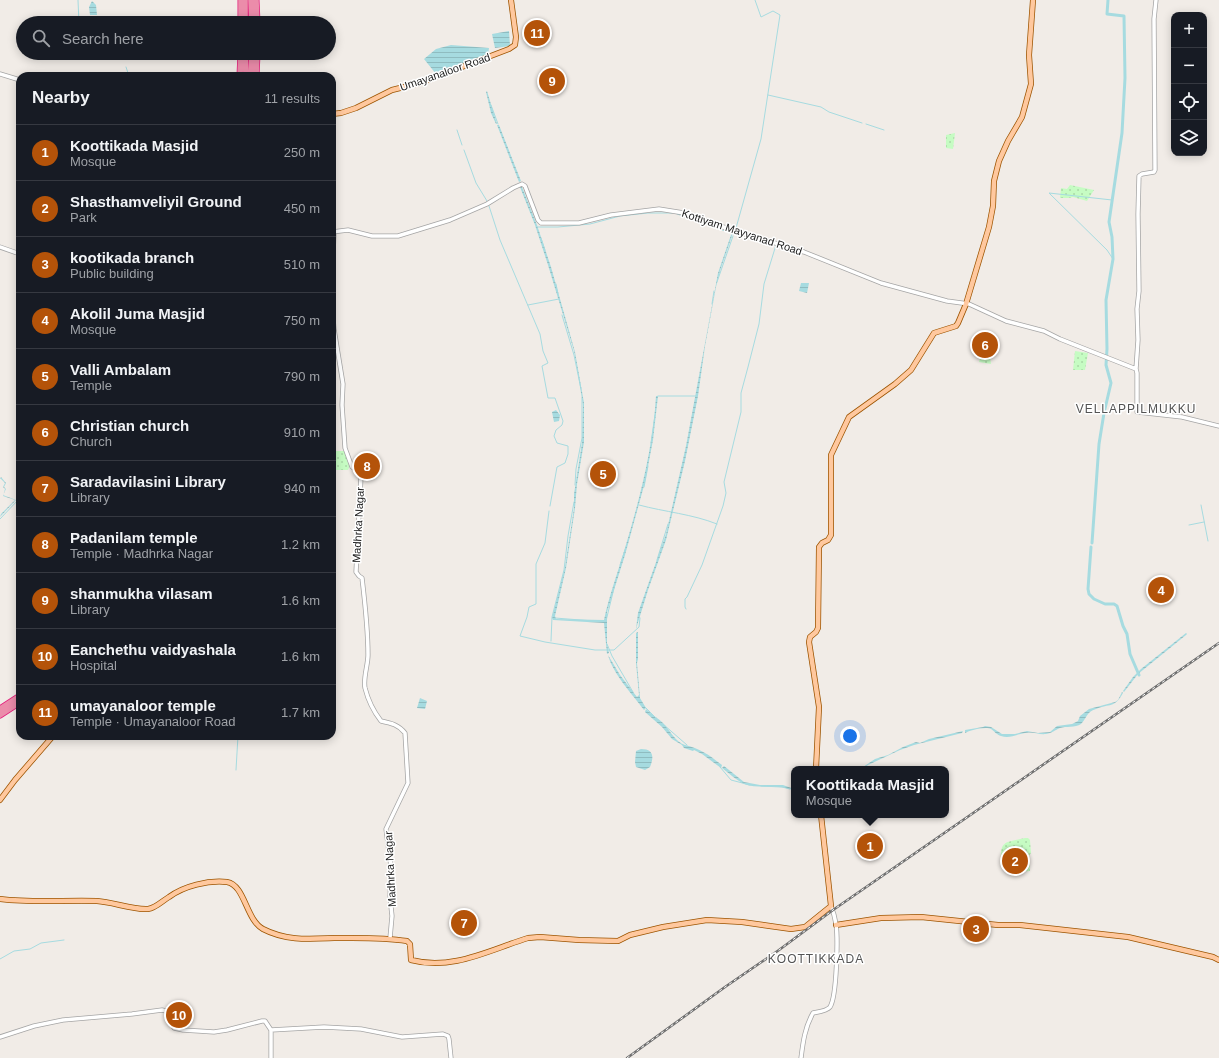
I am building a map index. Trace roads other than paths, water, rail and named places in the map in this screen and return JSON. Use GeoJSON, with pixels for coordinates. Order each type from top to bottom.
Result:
{"type":"FeatureCollection","features":[{"type":"Feature","properties":{"kind":"highway"},"geometry":{"type":"LineString","coordinates":[[241,0],[241,16]]}},
{"type":"Feature","properties":{"kind":"highway"},"geometry":{"type":"LineString","coordinates":[[245,0],[245,16]]}},
{"type":"Feature","properties":{"kind":"highway"},"geometry":{"type":"LineString","coordinates":[[251,0],[252,16]]}},
{"type":"Feature","properties":{"kind":"highway"},"geometry":{"type":"LineString","coordinates":[[256,0],[257,16]]}},
{"type":"Feature","properties":{"kind":"highway"},"geometry":{"type":"LineString","coordinates":[[240,72],[241,60]]}},
{"type":"Feature","properties":{"kind":"highway"},"geometry":{"type":"LineString","coordinates":[[245,60],[246,72]]}},
{"type":"Feature","properties":{"kind":"highway"},"geometry":{"type":"LineString","coordinates":[[252,60],[252,72]]}},
{"type":"Feature","properties":{"kind":"highway"},"geometry":{"type":"LineString","coordinates":[[256,72],[257,60]]}},
{"type":"Feature","properties":{"kind":"highway"},"geometry":{"type":"LineString","coordinates":[[0,709],[16,699]]}},
{"type":"Feature","properties":{"kind":"highway"},"geometry":{"type":"LineString","coordinates":[[0,715],[16,705]]}},
{"type":"Feature","properties":{"kind":"main road","name":"Umayanaloor Road"},"geometry":{"type":"LineString","coordinates":[[336,114],[356,108],[392,90],[420,83],[509,49],[515,45],[516,38],[511,0]]}},
{"type":"Feature","properties":{"kind":"main road"},"geometry":{"type":"LineString","coordinates":[[816,766],[820,707],[809,642],[810,637],[818,628],[819,547],[822,543],[828,540],[831,535],[831,453],[849,417],[895,384],[911,370],[934,333],[956,326],[966,304],[989,227],[993,206],[994,181],[999,161],[1008,141],[1022,117],[1031,84],[1029,55],[1033,0]]}},
{"type":"Feature","properties":{"kind":"main road"},"geometry":{"type":"LineString","coordinates":[[0,800],[50,740]]}},
{"type":"Feature","properties":{"kind":"main road"},"geometry":{"type":"LineString","coordinates":[[0,900],[97,901],[149,909],[188,887],[211,882],[228,882],[240,893],[252,920],[261,928],[276,934],[290,938],[310,940],[338,938],[390,938],[408,942],[411,960],[441,963],[457,962],[528,938],[540,937],[618,941],[630,935],[659,927],[707,920],[742,922],[791,929],[805,927],[831,906],[821,818]]}},
{"type":"Feature","properties":{"kind":"main road"},"geometry":{"type":"LineString","coordinates":[[836,925],[882,918],[921,916],[998,925],[1020,925],[1128,937],[1213,957],[1219,960]]}},
{"type":"Feature","properties":{"kind":"street"},"geometry":{"type":"LineString","coordinates":[[1156,0],[1154,26],[1155,170],[1154,172],[1139,176],[1139,291],[1137,309],[1138,340],[1136,369],[1137,412],[1182,417],[1219,426]]}},
{"type":"Feature","properties":{"kind":"street"},"geometry":{"type":"LineString","coordinates":[[0,74],[16,79]]}},
{"type":"Feature","properties":{"kind":"street","name":"Kottiyam Mayyanad Road"},"geometry":{"type":"LineString","coordinates":[[336,232],[348,230],[372,236],[398,236],[450,220],[487,204],[522,184],[525,186],[538,220],[541,223],[579,223],[611,215],[659,209],[684,213],[720,226],[804,252],[881,283],[922,295],[966,304],[1006,321],[1044,331],[1060,339],[1136,369]]}},
{"type":"Feature","properties":{"kind":"street"},"geometry":{"type":"LineString","coordinates":[[0,248],[16,253]]}},
{"type":"Feature","properties":{"kind":"street","name":"Madhrka Nagar"},"geometry":{"type":"LineString","coordinates":[[336,341],[343,384],[342,405],[345,448],[352,467],[360,472],[361,477],[356,572],[362,578],[367,623],[368,657],[366,676],[364,680],[365,688],[373,709],[381,721],[393,723],[402,729],[404,733],[408,783],[386,829],[391,867],[390,897],[392,916],[390,938]]}},
{"type":"Feature","properties":{"kind":"street"},"geometry":{"type":"LineString","coordinates":[[801,1058],[808,1024],[813,1013],[828,1009],[831,1005],[834,990],[837,952],[836,925],[831,906]]}},
{"type":"Feature","properties":{"kind":"street"},"geometry":{"type":"LineString","coordinates":[[0,1037],[34,1026],[63,1020],[162,1010],[170,1012],[174,1028],[183,1030],[209,1032],[227,1030],[262,1020],[265,1021],[270,1030],[271,1058]]}},
{"type":"Feature","properties":{"kind":"street"},"geometry":{"type":"LineString","coordinates":[[270,1030],[324,1027],[361,1029],[402,1037],[444,1034],[448,1036],[449,1039],[451,1058]]}},
{"type":"Feature","properties":{"kind":"water"},"geometry":{"type":"Polygon","coordinates":[[[92,1],[96,5],[97,15],[90,15],[89,7],[92,1]]]}},
{"type":"Feature","properties":{"kind":"water"},"geometry":{"type":"Polygon","coordinates":[[[509,31],[510,46],[495,48],[492,34],[509,31]]]}},
{"type":"Feature","properties":{"kind":"water"},"geometry":{"type":"Polygon","coordinates":[[[451,45],[489,48],[488,55],[436,74],[424,59],[436,49],[451,45]]]}},
{"type":"Feature","properties":{"kind":"water"},"geometry":{"type":"Polygon","coordinates":[[[487,91],[497,124],[491,113],[487,91]]]}},
{"type":"Feature","properties":{"kind":"water"},"geometry":{"type":"Polygon","coordinates":[[[497,125],[499,125],[521,181],[519,182],[497,125]]]}},
{"type":"Feature","properties":{"kind":"water"},"geometry":{"type":"Polygon","coordinates":[[[520,187],[522,187],[537,225],[551,267],[575,352],[584,403],[584,442],[566,568],[555,616],[556,619],[604,620],[641,492],[652,435],[656,396],[658,396],[653,440],[645,482],[625,555],[607,612],[607,644],[609,653],[607,654],[604,623],[553,620],[552,618],[565,567],[574,508],[574,494],[582,443],[583,405],[574,351],[535,225],[520,187]]]}},
{"type":"Feature","properties":{"kind":"water"},"geometry":{"type":"Polygon","coordinates":[[[732,232],[733,233],[716,287],[705,346],[698,396],[685,461],[666,540],[636,629],[638,613],[666,534],[686,446],[718,273],[732,232]]]}},
{"type":"Feature","properties":{"kind":"water"},"geometry":{"type":"Polygon","coordinates":[[[801,283],[809,283],[807,293],[799,291],[801,283]]]}},
{"type":"Feature","properties":{"kind":"water"},"geometry":{"type":"Polygon","coordinates":[[[556,410],[560,415],[559,421],[554,422],[552,412],[556,410]]]}},
{"type":"Feature","properties":{"kind":"water"},"geometry":{"type":"Polygon","coordinates":[[[1,477],[6,483],[4,487],[6,489],[4,494],[5,489],[3,487],[5,483],[0,479],[1,477]]]}},
{"type":"Feature","properties":{"kind":"water"},"geometry":{"type":"Polygon","coordinates":[[[3,495],[16,500],[0,517],[1,514],[15,500],[3,495]]]}},
{"type":"Feature","properties":{"kind":"water"},"geometry":{"type":"Polygon","coordinates":[[[638,632],[637,663],[640,698],[646,708],[644,710],[618,677],[608,655],[620,675],[637,697],[639,695],[636,663],[636,633],[638,632]]]}},
{"type":"Feature","properties":{"kind":"water"},"geometry":{"type":"Polygon","coordinates":[[[1186,633],[1186,635],[1138,674],[1124,692],[1123,691],[1141,669],[1186,633]]]}},
{"type":"Feature","properties":{"kind":"water"},"geometry":{"type":"Polygon","coordinates":[[[420,698],[427,701],[425,709],[417,708],[420,698]]]}},
{"type":"Feature","properties":{"kind":"water"},"geometry":{"type":"Polygon","coordinates":[[[1118,700],[1114,704],[1093,710],[1087,715],[1081,724],[1060,728],[1048,734],[1027,733],[1004,737],[998,735],[989,728],[982,728],[965,733],[965,730],[985,726],[991,727],[1002,734],[1015,734],[1027,731],[1038,733],[1050,732],[1057,726],[1072,724],[1078,721],[1080,716],[1089,709],[1118,700]]]}},
{"type":"Feature","properties":{"kind":"water"},"geometry":{"type":"Polygon","coordinates":[[[646,709],[663,723],[678,741],[709,755],[722,765],[721,768],[702,754],[694,750],[684,748],[672,739],[662,727],[645,712],[646,709]]]}},
{"type":"Feature","properties":{"kind":"water"},"geometry":{"type":"Polygon","coordinates":[[[963,731],[962,733],[914,745],[864,766],[875,759],[888,755],[903,747],[963,731]]]}},
{"type":"Feature","properties":{"kind":"water"},"geometry":{"type":"Polygon","coordinates":[[[641,749],[648,750],[652,754],[650,767],[645,770],[636,767],[635,762],[636,751],[641,749]]]}},
{"type":"Feature","properties":{"kind":"water"},"geometry":{"type":"Polygon","coordinates":[[[724,766],[744,782],[760,785],[783,785],[791,788],[791,789],[744,784],[722,768],[724,766]]]}},
{"type":"Feature","properties":{"kind":"waterway"},"geometry":{"type":"LineString","coordinates":[[78,0],[79,16]]}},
{"type":"Feature","properties":{"kind":"waterway"},"geometry":{"type":"LineString","coordinates":[[736,228],[761,139],[780,15],[773,11],[761,17],[755,0]]}},
{"type":"Feature","properties":{"kind":"waterway"},"geometry":{"type":"LineString","coordinates":[[1092,543],[1099,444],[1111,383],[1106,365],[1106,300],[1113,259],[1112,237],[1109,222],[1122,133],[1125,78],[1124,16],[1107,14],[1108,0]]}},
{"type":"Feature","properties":{"kind":"waterway"},"geometry":{"type":"LineString","coordinates":[[126,67],[128,72]]}},
{"type":"Feature","properties":{"kind":"waterway"},"geometry":{"type":"LineString","coordinates":[[768,95],[821,107],[829,112],[862,123]]}},
{"type":"Feature","properties":{"kind":"waterway"},"geometry":{"type":"LineString","coordinates":[[491,105],[498,124]]}},
{"type":"Feature","properties":{"kind":"waterway"},"geometry":{"type":"LineString","coordinates":[[866,124],[884,130]]}},
{"type":"Feature","properties":{"kind":"waterway"},"geometry":{"type":"LineString","coordinates":[[457,130],[462,145]]}},
{"type":"Feature","properties":{"kind":"waterway"},"geometry":{"type":"LineString","coordinates":[[464,150],[476,183],[487,201]]}},
{"type":"Feature","properties":{"kind":"waterway"},"geometry":{"type":"LineString","coordinates":[[1112,200],[1049,193],[1107,250],[1113,259]]}},
{"type":"Feature","properties":{"kind":"waterway"},"geometry":{"type":"LineString","coordinates":[[489,206],[500,240],[540,334],[543,351],[548,363],[542,366],[548,398],[555,398],[563,421],[562,425],[556,430],[554,436],[557,443],[568,446],[568,454],[565,463],[557,467],[550,506]]}},
{"type":"Feature","properties":{"kind":"waterway"},"geometry":{"type":"LineString","coordinates":[[537,227],[590,224],[620,216],[648,213],[672,213]]}},
{"type":"Feature","properties":{"kind":"waterway"},"geometry":{"type":"LineString","coordinates":[[677,214],[734,234],[742,235]]}},
{"type":"Feature","properties":{"kind":"waterway"},"geometry":{"type":"LineString","coordinates":[[717,282],[733,236]]}},
{"type":"Feature","properties":{"kind":"waterway"},"geometry":{"type":"LineString","coordinates":[[541,238],[545,250]]}},
{"type":"Feature","properties":{"kind":"waterway"},"geometry":{"type":"LineString","coordinates":[[686,609],[685,599],[702,565],[723,506],[726,493],[724,482],[741,412],[741,393],[759,324],[764,284],[776,245],[770,243]]}},
{"type":"Feature","properties":{"kind":"waterway"},"geometry":{"type":"LineString","coordinates":[[556,284],[558,294]]}},
{"type":"Feature","properties":{"kind":"waterway"},"geometry":{"type":"LineString","coordinates":[[712,304],[714,291]]}},
{"type":"Feature","properties":{"kind":"waterway"},"geometry":{"type":"LineString","coordinates":[[528,305],[559,299]]}},
{"type":"Feature","properties":{"kind":"waterway"},"geometry":{"type":"LineString","coordinates":[[562,315],[574,355],[581,389]]}},
{"type":"Feature","properties":{"kind":"waterway"},"geometry":{"type":"LineString","coordinates":[[658,396],[696,396]]}},
{"type":"Feature","properties":{"kind":"waterway"},"geometry":{"type":"LineString","coordinates":[[575,485],[576,469],[582,438],[582,398]]}},
{"type":"Feature","properties":{"kind":"waterway"},"geometry":{"type":"LineString","coordinates":[[651,443],[655,415]]}},
{"type":"Feature","properties":{"kind":"waterway"},"geometry":{"type":"LineString","coordinates":[[644,487],[648,466]]}},
{"type":"Feature","properties":{"kind":"waterway"},"geometry":{"type":"LineString","coordinates":[[0,519],[16,502]]}},
{"type":"Feature","properties":{"kind":"waterway"},"geometry":{"type":"LineString","coordinates":[[551,641],[552,617],[564,570],[574,502]]}},
{"type":"Feature","properties":{"kind":"waterway"},"geometry":{"type":"LineString","coordinates":[[639,505],[698,518],[717,524]]}},
{"type":"Feature","properties":{"kind":"waterway"},"geometry":{"type":"LineString","coordinates":[[1201,505],[1208,541]]}},
{"type":"Feature","properties":{"kind":"waterway"},"geometry":{"type":"LineString","coordinates":[[549,511],[545,543],[536,564],[536,604],[529,607],[520,636],[545,642],[595,650],[614,650],[639,627],[640,618]]}},
{"type":"Feature","properties":{"kind":"waterway"},"geometry":{"type":"LineString","coordinates":[[1189,525],[1204,522]]}},
{"type":"Feature","properties":{"kind":"waterway"},"geometry":{"type":"LineString","coordinates":[[657,560],[668,524]]}},
{"type":"Feature","properties":{"kind":"waterway"},"geometry":{"type":"LineString","coordinates":[[620,565],[626,547]]}},
{"type":"Feature","properties":{"kind":"waterway"},"geometry":{"type":"LineString","coordinates":[[1091,547],[1088,589],[1089,594],[1094,599],[1105,604],[1114,604],[1117,606],[1127,634],[1130,654],[1139,675]]}},
{"type":"Feature","properties":{"kind":"waterway"},"geometry":{"type":"LineString","coordinates":[[606,621],[615,584]]}},
{"type":"Feature","properties":{"kind":"waterway"},"geometry":{"type":"LineString","coordinates":[[555,618],[593,621]]}},
{"type":"Feature","properties":{"kind":"waterway"},"geometry":{"type":"LineString","coordinates":[[607,644],[612,656],[633,692]]}},
{"type":"Feature","properties":{"kind":"waterway"},"geometry":{"type":"LineString","coordinates":[[644,706],[660,722]]}},
{"type":"Feature","properties":{"kind":"waterway"},"geometry":{"type":"LineString","coordinates":[[664,725],[687,745]]}},
{"type":"Feature","properties":{"kind":"waterway"},"geometry":{"type":"LineString","coordinates":[[236,770],[238,740]]}},
{"type":"Feature","properties":{"kind":"waterway"},"geometry":{"type":"LineString","coordinates":[[720,767],[731,780],[750,785]]}},
{"type":"Feature","properties":{"kind":"waterway"},"geometry":{"type":"LineString","coordinates":[[761,786],[790,789]]}},
{"type":"Feature","properties":{"kind":"waterway"},"geometry":{"type":"LineString","coordinates":[[0,959],[14,951],[30,949],[41,943],[64,940]]}},
{"type":"Feature","properties":{"kind":"railway"},"geometry":{"type":"LineString","coordinates":[[627,1058],[833,910],[1219,643]]}},
{"type":"Feature","properties":{"kind":"place","name":"umayanaloor temple"},"geometry":{"type":"Point","coordinates":[537,33]}},
{"type":"Feature","properties":{"kind":"place","name":"shanmukha vilasam"},"geometry":{"type":"Point","coordinates":[552,81]}},
{"type":"Feature","properties":{"kind":"place","name":"Christian church"},"geometry":{"type":"Point","coordinates":[985,345]}},
{"type":"Feature","properties":{"kind":"place","name":"Padanilam temple"},"geometry":{"type":"Point","coordinates":[367,466]}},
{"type":"Feature","properties":{"kind":"place","name":"Valli Ambalam"},"geometry":{"type":"Point","coordinates":[603,474]}},
{"type":"Feature","properties":{"kind":"place","name":"Akolil Juma Masjid"},"geometry":{"type":"Point","coordinates":[1161,590]}},
{"type":"Feature","properties":{"kind":"place","name":"Koottikada Masjid"},"geometry":{"type":"Point","coordinates":[870,846]}},
{"type":"Feature","properties":{"kind":"place","name":"Shasthamveliyil Ground"},"geometry":{"type":"Point","coordinates":[1015,861]}},
{"type":"Feature","properties":{"kind":"place","name":"Saradavilasini Library"},"geometry":{"type":"Point","coordinates":[464,923]}},
{"type":"Feature","properties":{"kind":"place","name":"kootikada branch"},"geometry":{"type":"Point","coordinates":[976,929]}},
{"type":"Feature","properties":{"kind":"place","name":"Eanchethu vaidyashala"},"geometry":{"type":"Point","coordinates":[179,1015]}},
{"type":"Feature","properties":{"kind":"district","name":"VELLAPPILMUKKU"},"geometry":{"type":"Point","coordinates":[1136,409]}},
{"type":"Feature","properties":{"kind":"district","name":"KOOTTIKKADA"},"geometry":{"type":"Point","coordinates":[816,959]}}]}
